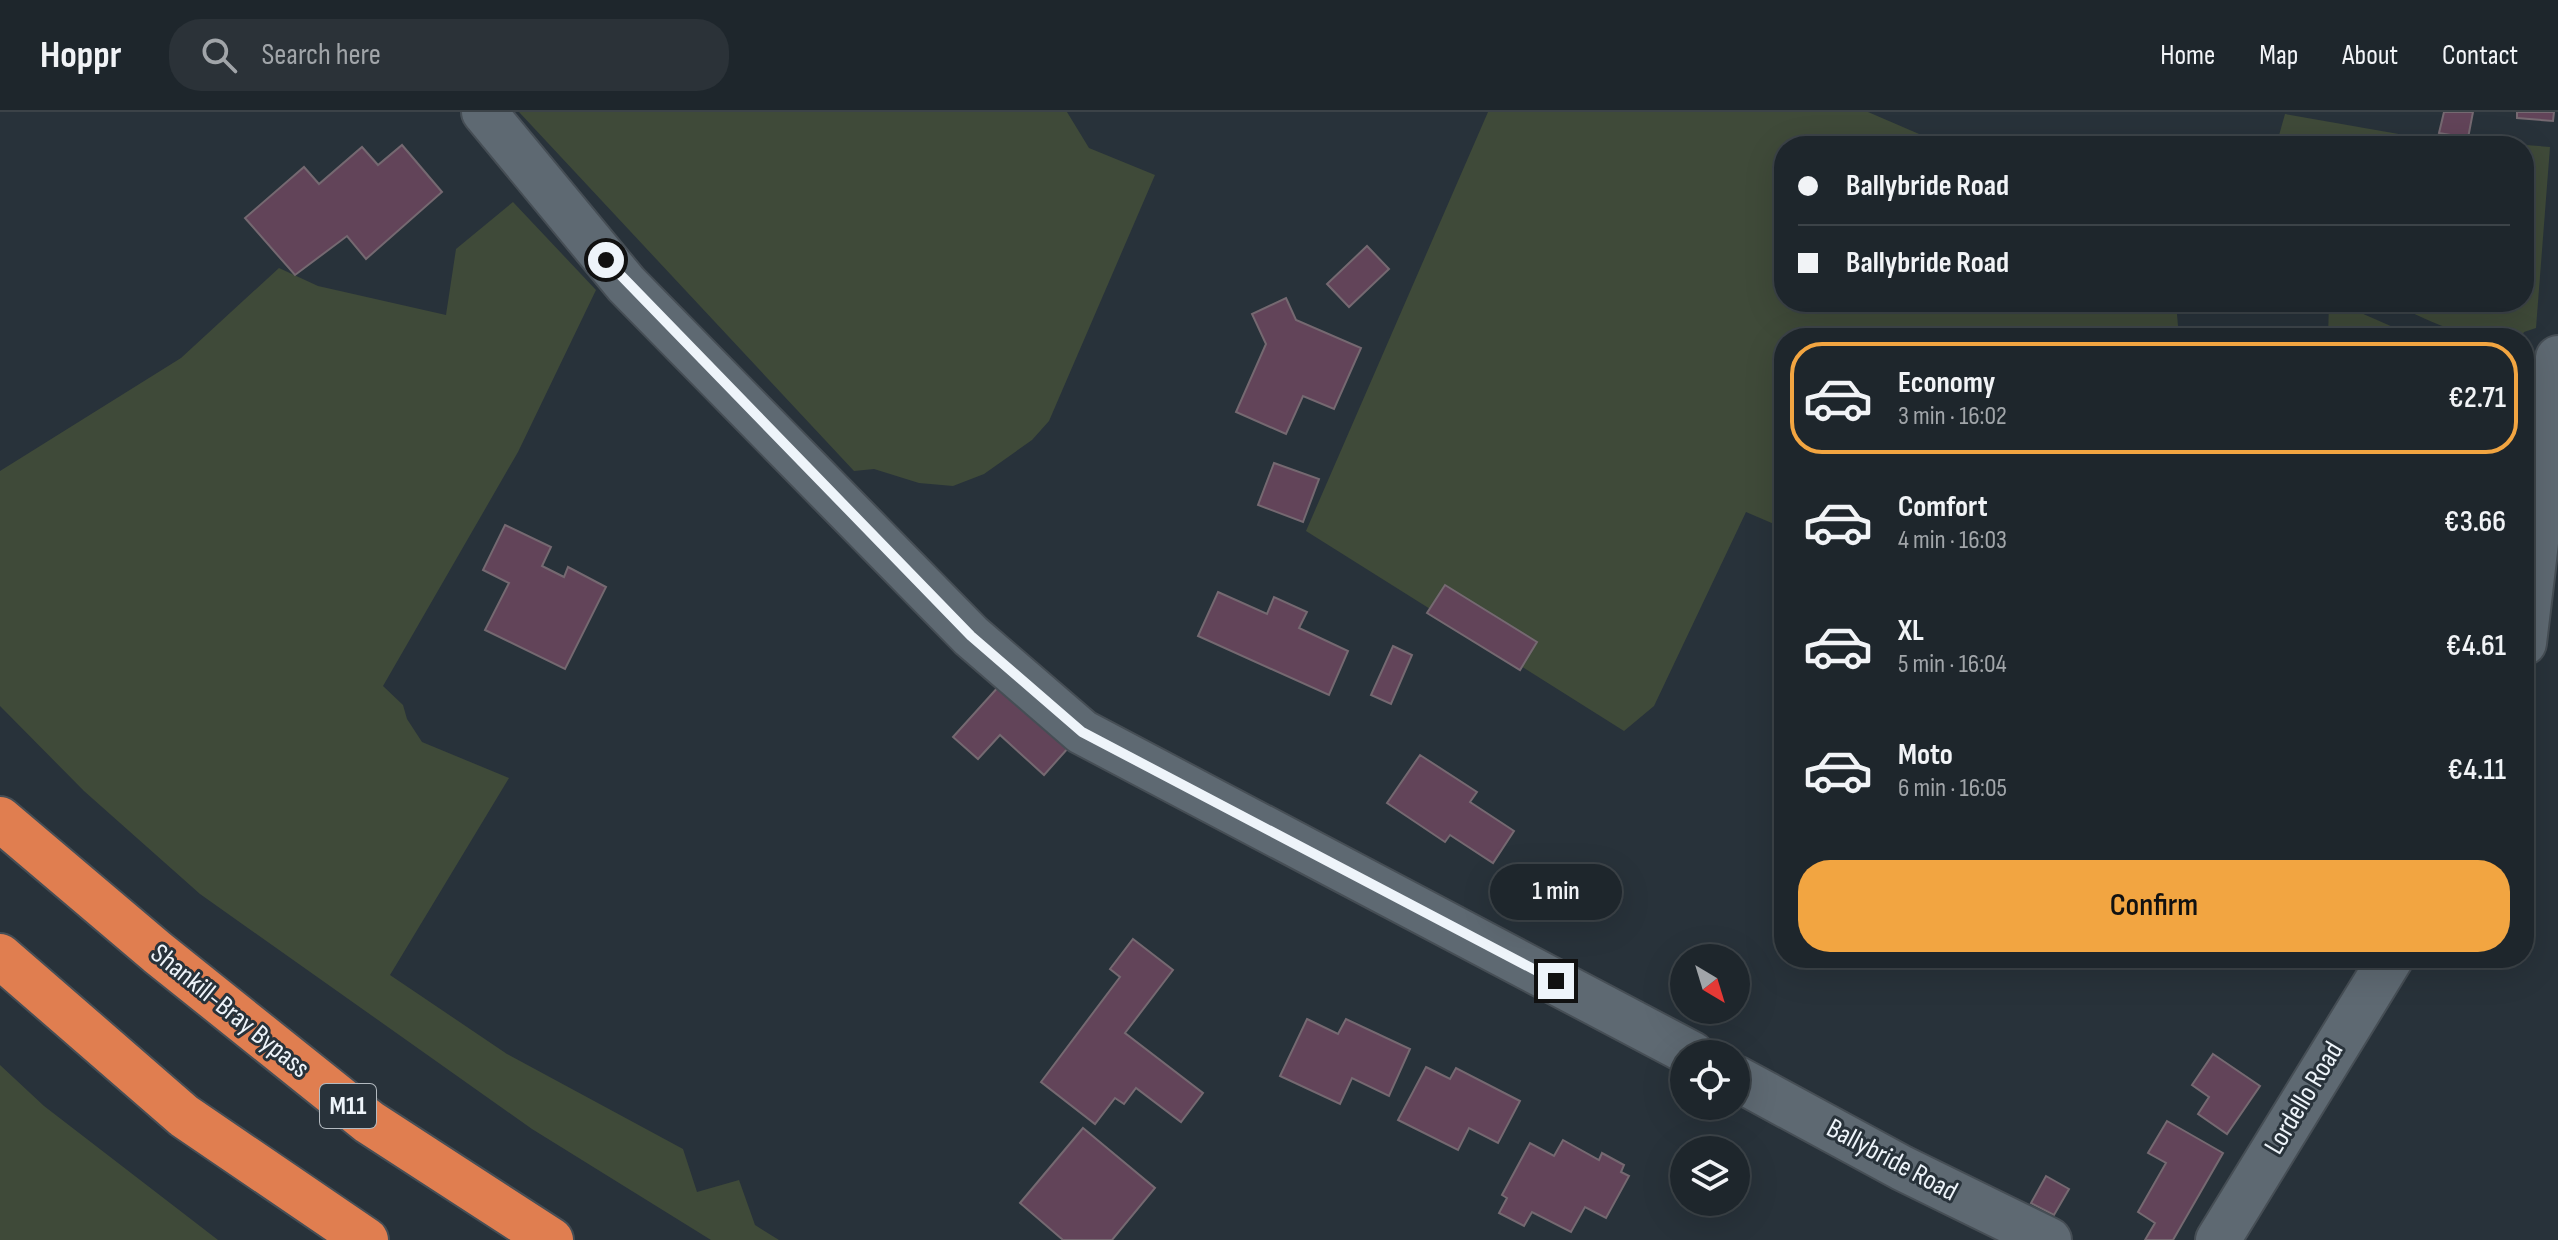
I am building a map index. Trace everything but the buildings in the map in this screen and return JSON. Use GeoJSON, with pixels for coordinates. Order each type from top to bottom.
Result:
{"type":"FeatureCollection","features":[{"type":"Feature","properties":{"kind":"highway","name":"Shankill-Bray Bypass"},"geometry":{"type":"LineString","coordinates":[[0,819],[158,953],[369,1122],[551,1240]]}},
{"type":"Feature","properties":{"kind":"highway"},"geometry":{"type":"LineString","coordinates":[[0,956],[184,1116],[366,1240]]}},
{"type":"Feature","properties":{"kind":"street"},"geometry":{"type":"LineString","coordinates":[[484,112],[626,284],[971,636],[1082,732],[1670,1042]]}},
{"type":"Feature","properties":{"kind":"street"},"geometry":{"type":"LineString","coordinates":[[2534,559],[2558,358]]}},
{"type":"Feature","properties":{"kind":"street","name":"Lordello Road"},"geometry":{"type":"LineString","coordinates":[[2218,1240],[2385,968]]}},
{"type":"Feature","properties":{"kind":"street","name":"Ballybride Road"},"geometry":{"type":"LineString","coordinates":[[1750,1086],[1902,1168],[2049,1240]]}},
{"type":"Feature","properties":{"kind":"green space"},"geometry":{"type":"Polygon","coordinates":[[[519,112],[1067,112],[1089,148],[1155,175],[1049,421],[1032,440],[984,474],[953,486],[919,483],[874,469],[854,471],[519,112]]]}},
{"type":"Feature","properties":{"kind":"green space"},"geometry":{"type":"Polygon","coordinates":[[[1488,112],[1868,112],[1924,136],[1774,136],[1774,312],[2177,312],[2178,328],[1774,328],[1774,524],[1746,512],[1654,706],[1624,731],[1306,531],[1488,112]]]}},
{"type":"Feature","properties":{"kind":"green space"},"geometry":{"type":"Polygon","coordinates":[[[2285,114],[2410,136],[2279,136],[2285,114]]]}},
{"type":"Feature","properties":{"kind":"green space"},"geometry":{"type":"Polygon","coordinates":[[[2534,146],[2550,147],[2536,328],[2447,328],[2410,312],[2534,312],[2534,146]]]}},
{"type":"Feature","properties":{"kind":"green space"},"geometry":{"type":"Polygon","coordinates":[[[513,202],[596,290],[518,452],[383,686],[403,705],[407,719],[422,742],[509,778],[390,975],[507,1054],[683,1149],[697,1192],[739,1180],[755,1225],[779,1240],[711,1240],[532,1129],[200,894],[84,791],[0,706],[0,471],[181,358],[279,268],[318,286],[446,315],[456,249],[513,202]]]}},
{"type":"Feature","properties":{"kind":"green space"},"geometry":{"type":"Polygon","coordinates":[[[2329,312],[2359,312],[2395,328],[2328,328],[2329,312]]]}},
{"type":"Feature","properties":{"kind":"green space"},"geometry":{"type":"Polygon","coordinates":[[[0,1065],[44,1106],[218,1240],[0,1240],[0,1065]]]}},
{"type":"Feature","properties":{"kind":"route"},"geometry":{"type":"LineString","coordinates":[[606,260],[971,636],[1082,732],[1556,981]]}}]}
